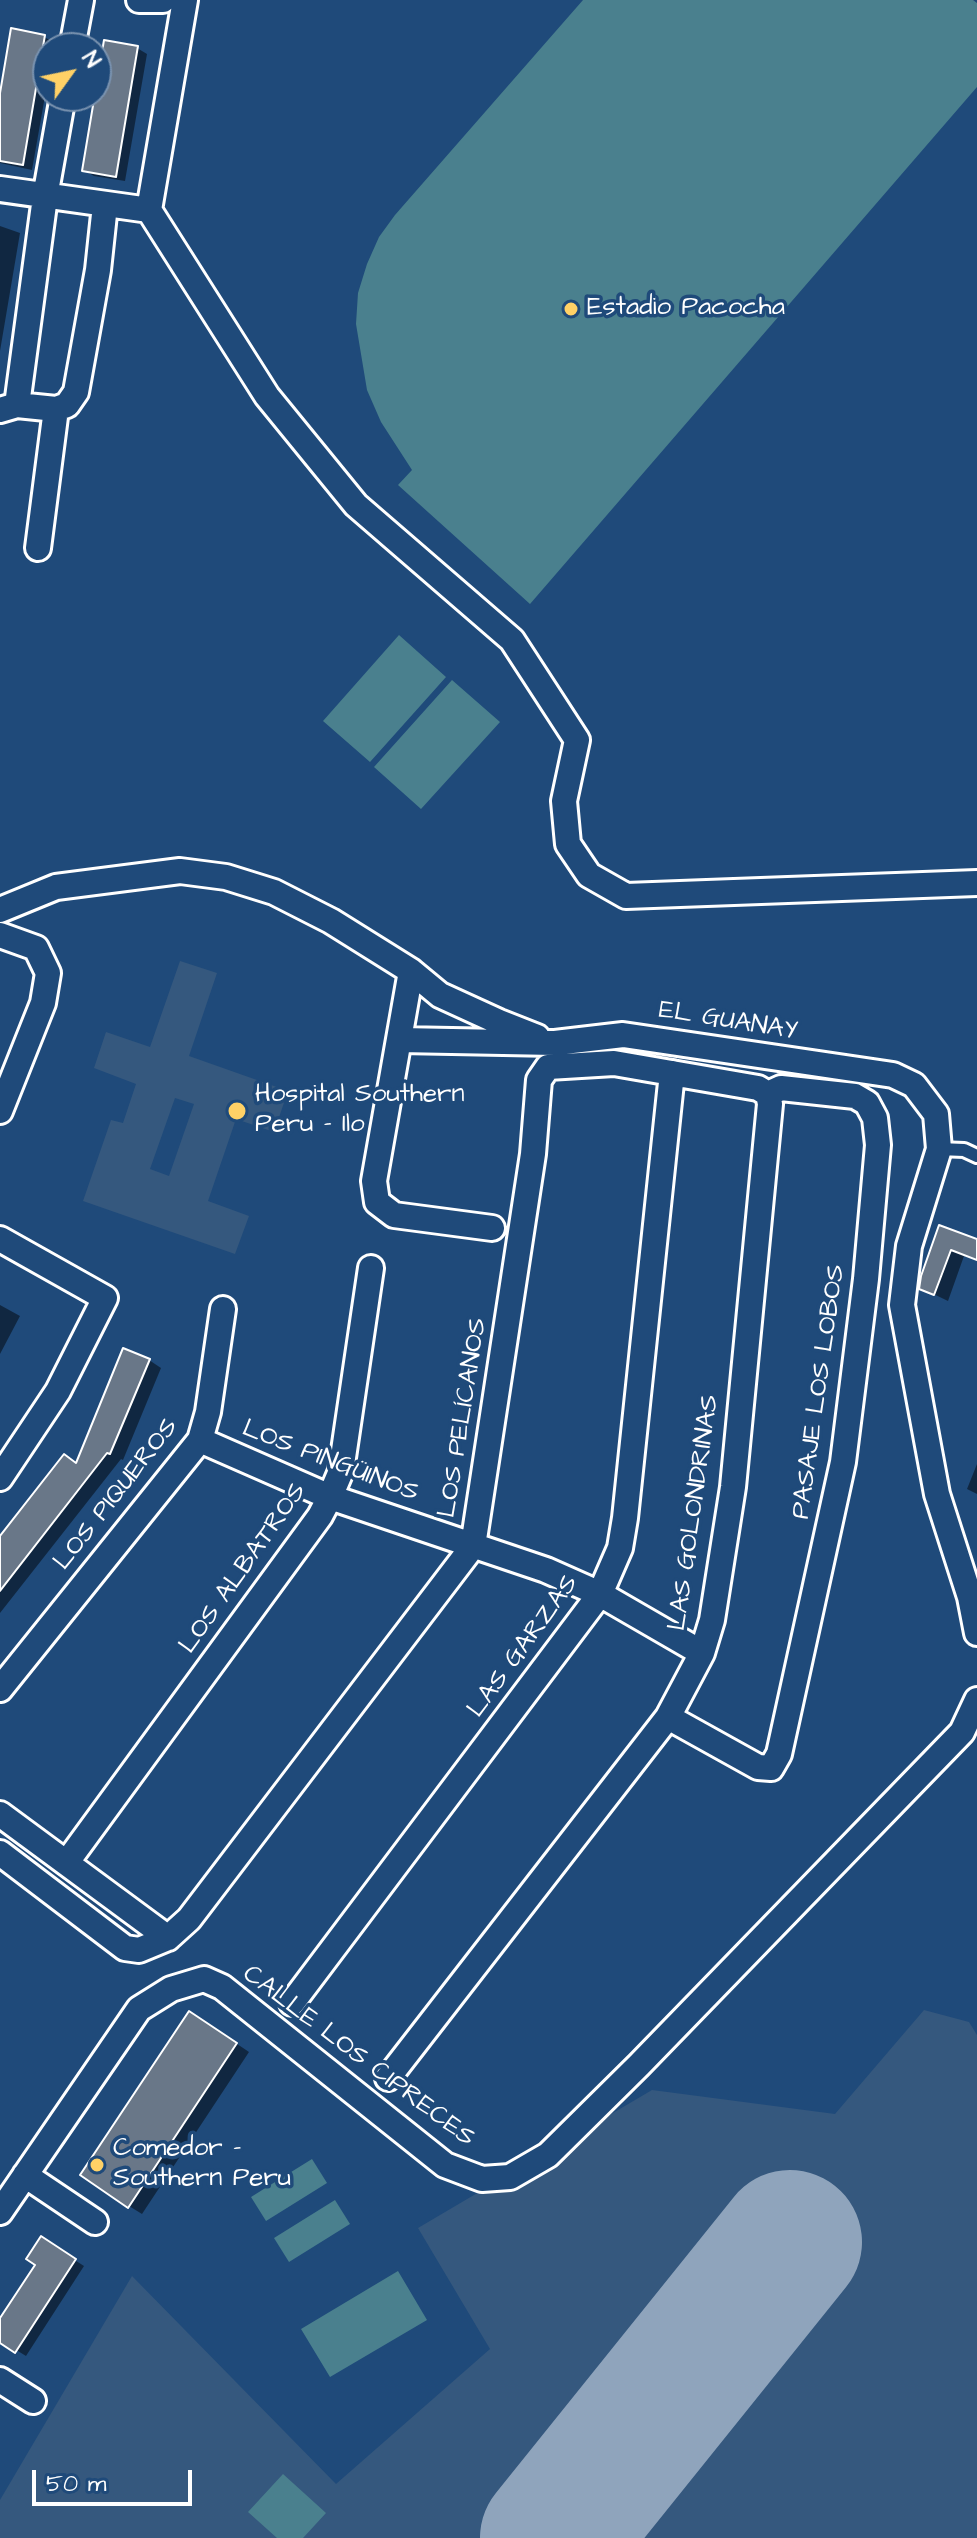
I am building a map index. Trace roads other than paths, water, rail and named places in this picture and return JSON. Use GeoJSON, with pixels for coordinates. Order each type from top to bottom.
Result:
{"type":"FeatureCollection","features":[{"type":"Feature","properties":{"kind":"street"},"geometry":{"type":"LineString","coordinates":[[75,32],[81,0]]}},
{"type":"Feature","properties":{"kind":"street"},"geometry":{"type":"LineString","coordinates":[[139,0],[163,0]]}},
{"type":"Feature","properties":{"kind":"street"},"geometry":{"type":"LineString","coordinates":[[185,0],[149,210],[267,396],[356,505],[512,640],[577,740],[564,801],[568,844],[589,875],[626,896],[977,883]]}},
{"type":"Feature","properties":{"kind":"street"},"geometry":{"type":"LineString","coordinates":[[60,112],[6,403],[56,409],[67,405],[76,392],[98,270],[105,205]]}},
{"type":"Feature","properties":{"kind":"street"},"geometry":{"type":"LineString","coordinates":[[0,189],[149,210]]}},
{"type":"Feature","properties":{"kind":"street"},"geometry":{"type":"LineString","coordinates":[[38,548],[56,409]]}},
{"type":"Feature","properties":{"kind":"street"},"geometry":{"type":"LineString","coordinates":[[0,910],[56,887],[180,871],[226,877],[274,892],[331,921],[411,971],[440,995],[555,1043]]}},
{"type":"Feature","properties":{"kind":"street"},"geometry":{"type":"LineString","coordinates":[[0,935],[36,948],[48,973],[43,1003],[0,1111]]}},
{"type":"Feature","properties":{"kind":"street"},"geometry":{"type":"LineString","coordinates":[[411,971],[374,1181],[377,1202],[394,1215],[492,1228]]}},
{"type":"Feature","properties":{"kind":"street","name":"EL GUANAY"},"geometry":{"type":"LineString","coordinates":[[400,1040],[555,1043],[623,1035],[893,1075],[914,1085],[936,1114],[939,1149]]}},
{"type":"Feature","properties":{"kind":"street","name":"LOS PELÍCANOS"},"geometry":{"type":"LineString","coordinates":[[0,1853],[125,1948],[139,1950],[168,1938],[189,1919],[473,1546],[533,1154],[539,1080],[548,1067],[614,1063],[758,1088],[768,1094]]}},
{"type":"Feature","properties":{"kind":"street","name":"LAS GARZAS"},"geometry":{"type":"LineString","coordinates":[[292,2003],[600,1594],[620,1548],[672,1073]]}},
{"type":"Feature","properties":{"kind":"street","name":"PASAJE LOS LOBOS"},"geometry":{"type":"LineString","coordinates":[[668,1717],[758,1767],[771,1768],[779,1754],[843,1462],[866,1279],[878,1145],[875,1118],[867,1103],[855,1096],[781,1088],[768,1094]]}},
{"type":"Feature","properties":{"kind":"street","name":"LAS GOLONDRINAS"},"geometry":{"type":"LineString","coordinates":[[388,2078],[668,1717],[702,1653],[712,1620],[733,1487],[770,1104],[768,1094]]}},
{"type":"Feature","properties":{"kind":"street"},"geometry":{"type":"LineString","coordinates":[[939,1149],[909,1246],[902,1305],[937,1494],[970,1597],[977,1633]]}},
{"type":"Feature","properties":{"kind":"street"},"geometry":{"type":"LineString","coordinates":[[0,1239],[105,1298],[58,1391],[0,1478]]}},
{"type":"Feature","properties":{"kind":"street","name":"LOS ALBATROS"},"geometry":{"type":"LineString","coordinates":[[67,1862],[320,1516],[330,1497],[341,1471],[371,1268]]}},
{"type":"Feature","properties":{"kind":"street","name":"LOS PIQUEROS"},"geometry":{"type":"LineString","coordinates":[[0,1689],[200,1440],[208,1412],[223,1309]]}},
{"type":"Feature","properties":{"kind":"street","name":"LOS PINGÜINOS"},"geometry":{"type":"LineString","coordinates":[[200,1440],[330,1497],[546,1570],[600,1594],[702,1653]]}},
{"type":"Feature","properties":{"kind":"street","name":"CALLE LOS CIPRECES"},"geometry":{"type":"LineString","coordinates":[[3,2200],[25,2175],[139,2009],[171,1989],[204,1979],[222,1987],[445,2165],[482,2179],[510,2177],[548,2155],[639,2065],[962,1732],[977,1700]]}},
{"type":"Feature","properties":{"kind":"street"},"geometry":{"type":"LineString","coordinates":[[0,1814],[168,1938]]}},
{"type":"Feature","properties":{"kind":"street"},"geometry":{"type":"LineString","coordinates":[[25,2175],[95,2222]]}},
{"type":"Feature","properties":{"kind":"street"},"geometry":{"type":"LineString","coordinates":[[0,2380],[33,2401]]}},
{"type":"Feature","properties":{"kind":"lane"},"geometry":{"type":"LineString","coordinates":[[939,1149],[964,1150],[977,1156]]}},
{"type":"Feature","properties":{"kind":"place","name":"Estadio Pacocha"},"geometry":{"type":"Point","coordinates":[571,309]}},
{"type":"Feature","properties":{"kind":"place","name":"Hospital Southern Peru - Ilo"},"geometry":{"type":"Point","coordinates":[237,1111]}},
{"type":"Feature","properties":{"kind":"place","name":"Comedor - Southern Peru"},"geometry":{"type":"Point","coordinates":[97,2165]}}]}
